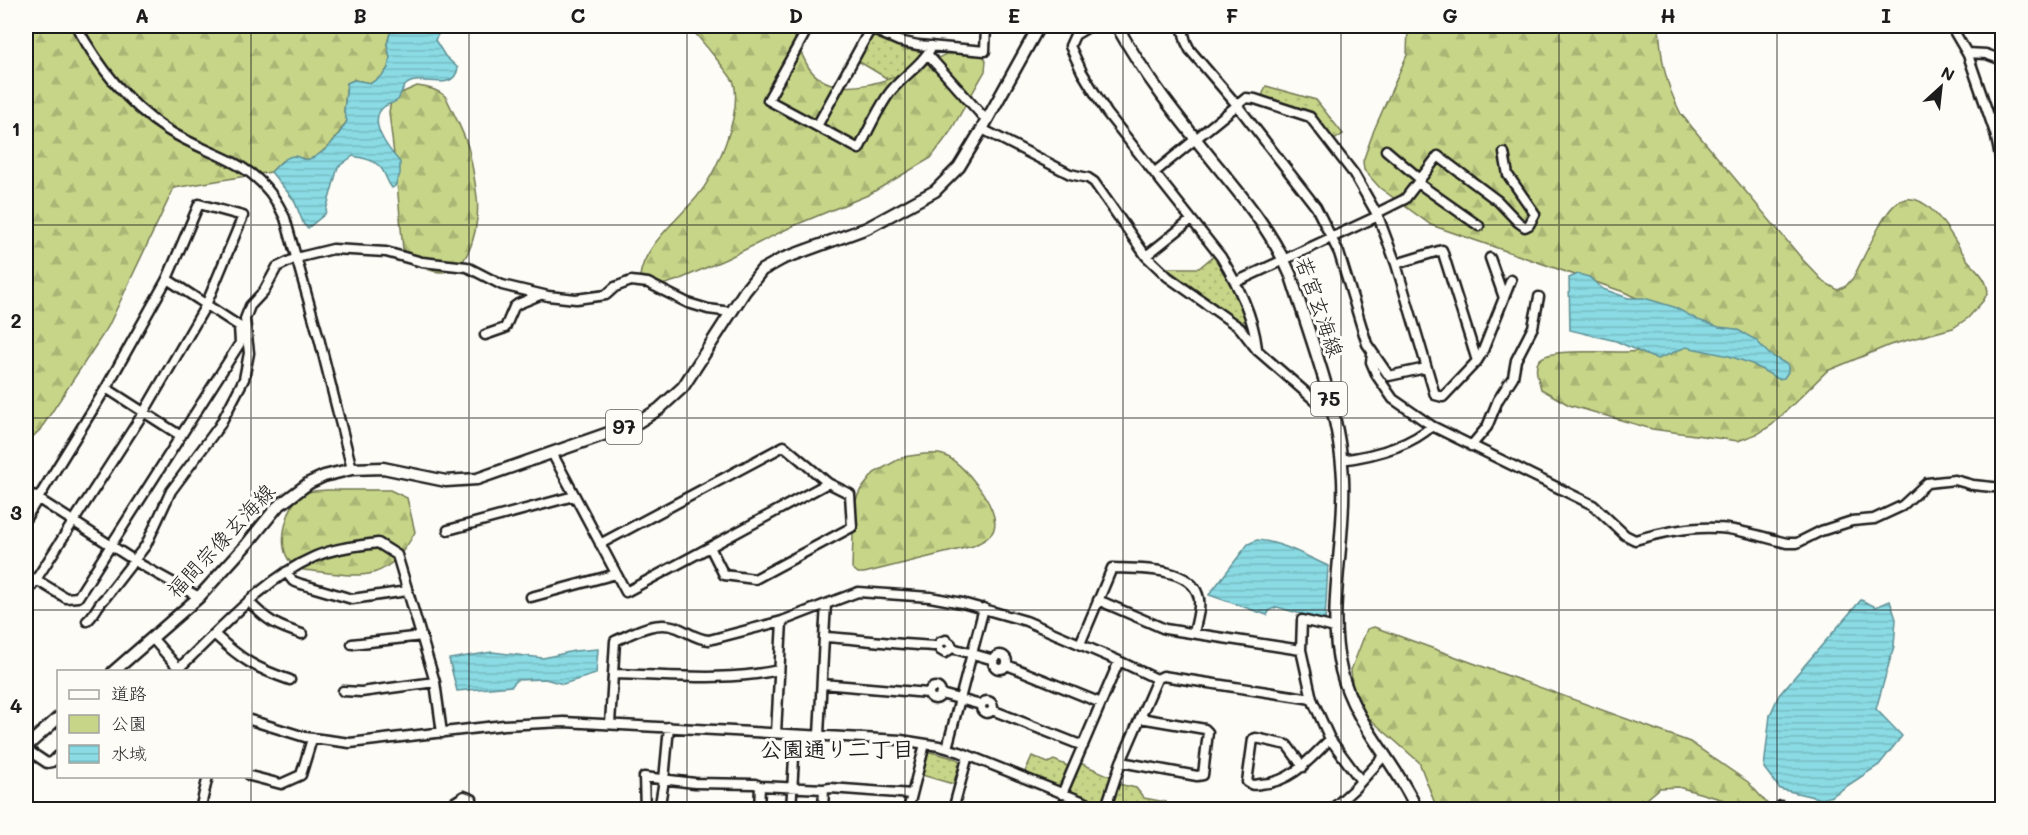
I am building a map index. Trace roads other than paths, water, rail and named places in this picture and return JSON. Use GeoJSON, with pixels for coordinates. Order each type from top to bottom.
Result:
{"type":"FeatureCollection","features":[{"type":"Feature","properties":{"kind":"main road","name":"福間宗像玄海線"},"geometry":{"type":"LineString","coordinates":[[115,670],[199,597],[247,544],[267,518],[287,498],[309,483],[351,463],[433,479],[460,481],[492,475],[637,423],[670,401],[689,378],[755,277],[771,264],[867,228],[935,191],[959,167],[1039,26]]}},
{"type":"Feature","properties":{"kind":"main road","name":"若宮玄海線"},"geometry":{"type":"LineString","coordinates":[[1117,26],[1157,90],[1267,231],[1284,260],[1338,434],[1343,511],[1335,628],[1341,669],[1348,695],[1370,736],[1407,787],[1417,810]]}},
{"type":"Feature","properties":{"kind":"main road"},"geometry":{"type":"LineString","coordinates":[[26,748],[57,719]]}},
{"type":"Feature","properties":{"kind":"street"},"geometry":{"type":"LineString","coordinates":[[76,26],[99,65],[124,94],[146,114],[178,136],[244,168],[264,184],[282,211],[297,258],[351,463]]}},
{"type":"Feature","properties":{"kind":"street"},"geometry":{"type":"LineString","coordinates":[[809,26],[768,100],[860,149],[890,92],[928,55],[932,46]]}},
{"type":"Feature","properties":{"kind":"street"},"geometry":{"type":"LineString","coordinates":[[817,126],[869,26],[899,41],[985,51],[986,26]]}},
{"type":"Feature","properties":{"kind":"street"},"geometry":{"type":"LineString","coordinates":[[1090,26],[1076,35],[1070,46],[1082,72],[1107,113],[1221,257],[1236,282],[1256,335],[1257,350]]}},
{"type":"Feature","properties":{"kind":"street"},"geometry":{"type":"LineString","coordinates":[[1182,26],[1190,50],[1303,188],[1332,237],[1372,354],[1389,376],[1426,368]]}},
{"type":"Feature","properties":{"kind":"street"},"geometry":{"type":"LineString","coordinates":[[1951,26],[1967,53],[1995,133],[2002,166]]}},
{"type":"Feature","properties":{"kind":"street"},"geometry":{"type":"LineString","coordinates":[[1967,53],[1986,54],[2002,60]]}},
{"type":"Feature","properties":{"kind":"street"},"geometry":{"type":"LineString","coordinates":[[928,55],[984,125],[1070,174],[1088,177],[1103,194],[1146,256],[1168,277],[1240,328],[1257,350],[1319,404],[1330,404]]}},
{"type":"Feature","properties":{"kind":"street"},"geometry":{"type":"LineString","coordinates":[[1155,172],[1246,98],[1310,117],[1354,174],[1378,216],[1396,264],[1435,395],[1443,397],[1477,361],[1511,280]]}},
{"type":"Feature","properties":{"kind":"street"},"geometry":{"type":"LineString","coordinates":[[1386,150],[1419,181],[1479,226]]}},
{"type":"Feature","properties":{"kind":"street"},"geometry":{"type":"LineString","coordinates":[[1236,282],[1378,216],[1379,212],[1405,200],[1438,156],[1498,201],[1518,222],[1525,226],[1529,225],[1535,214],[1508,175],[1504,153]]}},
{"type":"Feature","properties":{"kind":"street"},"geometry":{"type":"LineString","coordinates":[[26,518],[106,388],[167,279],[199,204],[243,216],[206,305],[144,412],[26,596]]}},
{"type":"Feature","properties":{"kind":"street"},"geometry":{"type":"LineString","coordinates":[[1146,256],[1191,220]]}},
{"type":"Feature","properties":{"kind":"street"},"geometry":{"type":"LineString","coordinates":[[87,621],[146,545],[171,491],[220,425],[244,379],[249,352],[245,320],[250,306],[266,289],[277,267],[297,258],[333,249],[386,252],[422,262],[467,267],[502,285],[541,295],[576,299],[606,295],[615,287],[631,281],[648,283],[688,303],[731,312]]}},
{"type":"Feature","properties":{"kind":"street"},"geometry":{"type":"LineString","coordinates":[[1396,264],[1442,250],[1477,361]]}},
{"type":"Feature","properties":{"kind":"street"},"geometry":{"type":"LineString","coordinates":[[1490,258],[1504,298]]}},
{"type":"Feature","properties":{"kind":"street"},"geometry":{"type":"LineString","coordinates":[[35,579],[66,598],[78,597],[240,343],[239,326],[167,279]]}},
{"type":"Feature","properties":{"kind":"street"},"geometry":{"type":"LineString","coordinates":[[485,335],[505,328],[518,304],[541,295]]}},
{"type":"Feature","properties":{"kind":"street"},"geometry":{"type":"LineString","coordinates":[[1472,446],[1487,427],[1497,400],[1513,376],[1516,360],[1533,327],[1539,297]]}},
{"type":"Feature","properties":{"kind":"street"},"geometry":{"type":"LineString","coordinates":[[1372,354],[1371,362],[1377,376],[1393,399],[1432,426],[1593,505],[1625,536],[1635,540],[1666,531],[1720,528],[1787,543],[1797,543],[1821,531],[1874,519],[1902,506],[1927,483],[1955,480],[1973,485],[2002,488]]}},
{"type":"Feature","properties":{"kind":"street"},"geometry":{"type":"LineString","coordinates":[[106,388],[181,436]]}},
{"type":"Feature","properties":{"kind":"street"},"geometry":{"type":"LineString","coordinates":[[1341,460],[1362,457],[1396,446],[1425,433],[1432,426]]}},
{"type":"Feature","properties":{"kind":"street"},"geometry":{"type":"LineString","coordinates":[[600,544],[784,446],[828,483],[850,494],[852,527],[755,579],[724,574],[710,547]]}},
{"type":"Feature","properties":{"kind":"street"},"geometry":{"type":"LineString","coordinates":[[552,453],[626,592],[828,483]]}},
{"type":"Feature","properties":{"kind":"street"},"geometry":{"type":"LineString","coordinates":[[26,491],[135,561],[199,597]]}},
{"type":"Feature","properties":{"kind":"street"},"geometry":{"type":"LineString","coordinates":[[448,530],[574,496]]}},
{"type":"Feature","properties":{"kind":"street"},"geometry":{"type":"LineString","coordinates":[[152,638],[180,670],[249,602],[286,572],[317,556],[378,543],[397,555],[435,682],[442,733]]}},
{"type":"Feature","properties":{"kind":"street"},"geometry":{"type":"LineString","coordinates":[[1080,644],[1112,568],[1162,570],[1173,573],[1194,587],[1199,596],[1194,633]]}},
{"type":"Feature","properties":{"kind":"street"},"geometry":{"type":"LineString","coordinates":[[286,572],[293,581],[352,599],[407,591]]}},
{"type":"Feature","properties":{"kind":"street"},"geometry":{"type":"LineString","coordinates":[[531,597],[616,574]]}},
{"type":"Feature","properties":{"kind":"street"},"geometry":{"type":"LineString","coordinates":[[610,724],[615,640],[651,626],[672,626],[700,639],[709,640],[782,621],[858,592],[930,597],[984,608],[1026,621],[1157,679]]}},
{"type":"Feature","properties":{"kind":"street"},"geometry":{"type":"LineString","coordinates":[[1098,600],[1165,629],[1301,650]]}},
{"type":"Feature","properties":{"kind":"street"},"geometry":{"type":"LineString","coordinates":[[249,602],[266,619],[302,634]]}},
{"type":"Feature","properties":{"kind":"street"},"geometry":{"type":"LineString","coordinates":[[819,735],[826,604]]}},
{"type":"Feature","properties":{"kind":"street"},"geometry":{"type":"LineString","coordinates":[[947,748],[984,608]]}},
{"type":"Feature","properties":{"kind":"street"},"geometry":{"type":"LineString","coordinates":[[1335,628],[1302,620],[1301,650],[1312,699],[1330,739],[1361,781]]}},
{"type":"Feature","properties":{"kind":"street"},"geometry":{"type":"LineString","coordinates":[[776,733],[782,621]]}},
{"type":"Feature","properties":{"kind":"street"},"geometry":{"type":"LineString","coordinates":[[215,635],[237,656],[261,670],[290,680]]}},
{"type":"Feature","properties":{"kind":"street"},"geometry":{"type":"LineString","coordinates":[[352,644],[422,636]]}},
{"type":"Feature","properties":{"kind":"street"},"geometry":{"type":"LineString","coordinates":[[824,637],[872,640],[913,646],[939,646],[943,653],[948,653],[952,648],[994,660],[998,655],[1002,655],[1007,659],[1006,665],[1101,703]]}},
{"type":"Feature","properties":{"kind":"street"},"geometry":{"type":"LineString","coordinates":[[1062,794],[1119,661]]}},
{"type":"Feature","properties":{"kind":"street"},"geometry":{"type":"LineString","coordinates":[[613,674],[708,679],[738,677],[778,670]]}},
{"type":"Feature","properties":{"kind":"street"},"geometry":{"type":"LineString","coordinates":[[252,721],[312,739],[363,743],[533,723],[610,724],[901,740],[947,748],[968,755],[1088,807],[1104,810],[1121,762],[1157,679],[1163,676],[1312,699]]}},
{"type":"Feature","properties":{"kind":"street"},"geometry":{"type":"LineString","coordinates":[[343,691],[360,692],[435,682]]}},
{"type":"Feature","properties":{"kind":"street"},"geometry":{"type":"LineString","coordinates":[[822,684],[928,693],[931,698],[935,699],[941,694],[981,705],[989,701],[993,706],[992,710],[1083,746]]}},
{"type":"Feature","properties":{"kind":"street"},"geometry":{"type":"LineString","coordinates":[[1121,762],[1197,776],[1203,775],[1209,732],[1204,729],[1140,718]]}},
{"type":"Feature","properties":{"kind":"street"},"geometry":{"type":"LineString","coordinates":[[659,810],[669,727]]}},
{"type":"Feature","properties":{"kind":"street"},"geometry":{"type":"LineString","coordinates":[[1302,767],[1287,745],[1256,738],[1253,739],[1247,782],[1251,785],[1267,784],[1288,777],[1302,767],[1330,739]]}},
{"type":"Feature","properties":{"kind":"street"},"geometry":{"type":"LineString","coordinates":[[252,777],[280,784],[301,775],[312,739]]}},
{"type":"Feature","properties":{"kind":"street"},"geometry":{"type":"LineString","coordinates":[[791,810],[795,740]]}},
{"type":"Feature","properties":{"kind":"street"},"geometry":{"type":"LineString","coordinates":[[908,810],[925,744]]}},
{"type":"Feature","properties":{"kind":"street"},"geometry":{"type":"LineString","coordinates":[[26,748],[47,763],[57,757]]}},
{"type":"Feature","properties":{"kind":"street"},"geometry":{"type":"LineString","coordinates":[[965,810],[954,808],[968,755]]}},
{"type":"Feature","properties":{"kind":"street"},"geometry":{"type":"LineString","coordinates":[[1332,810],[1385,755]]}},
{"type":"Feature","properties":{"kind":"street"},"geometry":{"type":"LineString","coordinates":[[645,810],[644,777],[695,783],[728,782],[760,786],[912,794]]}},
{"type":"Feature","properties":{"kind":"street"},"geometry":{"type":"LineString","coordinates":[[200,810],[208,778]]}},
{"type":"Feature","properties":{"kind":"street"},"geometry":{"type":"LineString","coordinates":[[759,810],[760,786]]}},
{"type":"Feature","properties":{"kind":"street"},"geometry":{"type":"LineString","coordinates":[[823,810],[824,789]]}},
{"type":"Feature","properties":{"kind":"street"},"geometry":{"type":"LineString","coordinates":[[448,810],[453,802],[464,796],[471,799],[471,810]]}},
{"type":"Feature","properties":{"kind":"water"},"geometry":{"type":"Polygon","coordinates":[[[392,26],[443,26],[435,40],[445,56],[458,68],[455,76],[442,82],[410,82],[404,87],[398,100],[385,106],[379,112],[377,119],[381,135],[400,162],[400,174],[395,186],[392,188],[377,164],[353,156],[338,167],[325,214],[308,228],[304,225],[294,200],[271,172],[288,158],[315,157],[331,143],[347,121],[344,112],[347,83],[354,80],[371,83],[383,75],[388,68],[390,58],[387,44],[392,26]]]}},
{"type":"Feature","properties":{"kind":"water"},"geometry":{"type":"Polygon","coordinates":[[[1578,274],[1589,277],[1603,289],[1628,298],[1644,298],[1674,307],[1698,320],[1719,327],[1736,329],[1756,340],[1769,354],[1788,365],[1788,372],[1784,378],[1778,379],[1752,364],[1729,356],[1686,347],[1658,359],[1616,341],[1570,330],[1569,278],[1578,274]]]}},
{"type":"Feature","properties":{"kind":"water"},"geometry":{"type":"Polygon","coordinates":[[[1257,540],[1285,546],[1328,566],[1325,621],[1277,607],[1270,610],[1267,615],[1209,595],[1248,544],[1257,540]]]}},
{"type":"Feature","properties":{"kind":"water"},"geometry":{"type":"Polygon","coordinates":[[[1861,600],[1876,607],[1890,601],[1896,619],[1894,646],[1876,709],[1902,736],[1879,765],[1832,796],[1822,799],[1780,789],[1764,768],[1770,715],[1779,695],[1861,600]]]}},
{"type":"Feature","properties":{"kind":"water"},"geometry":{"type":"Polygon","coordinates":[[[598,649],[596,674],[563,684],[545,679],[516,680],[512,686],[457,691],[449,659],[492,652],[543,658],[574,651],[598,649]]]}},
{"type":"Feature","properties":{"kind":"district","name":"公園通り二丁目"},"geometry":{"type":"Point","coordinates":[837,749]}}]}
